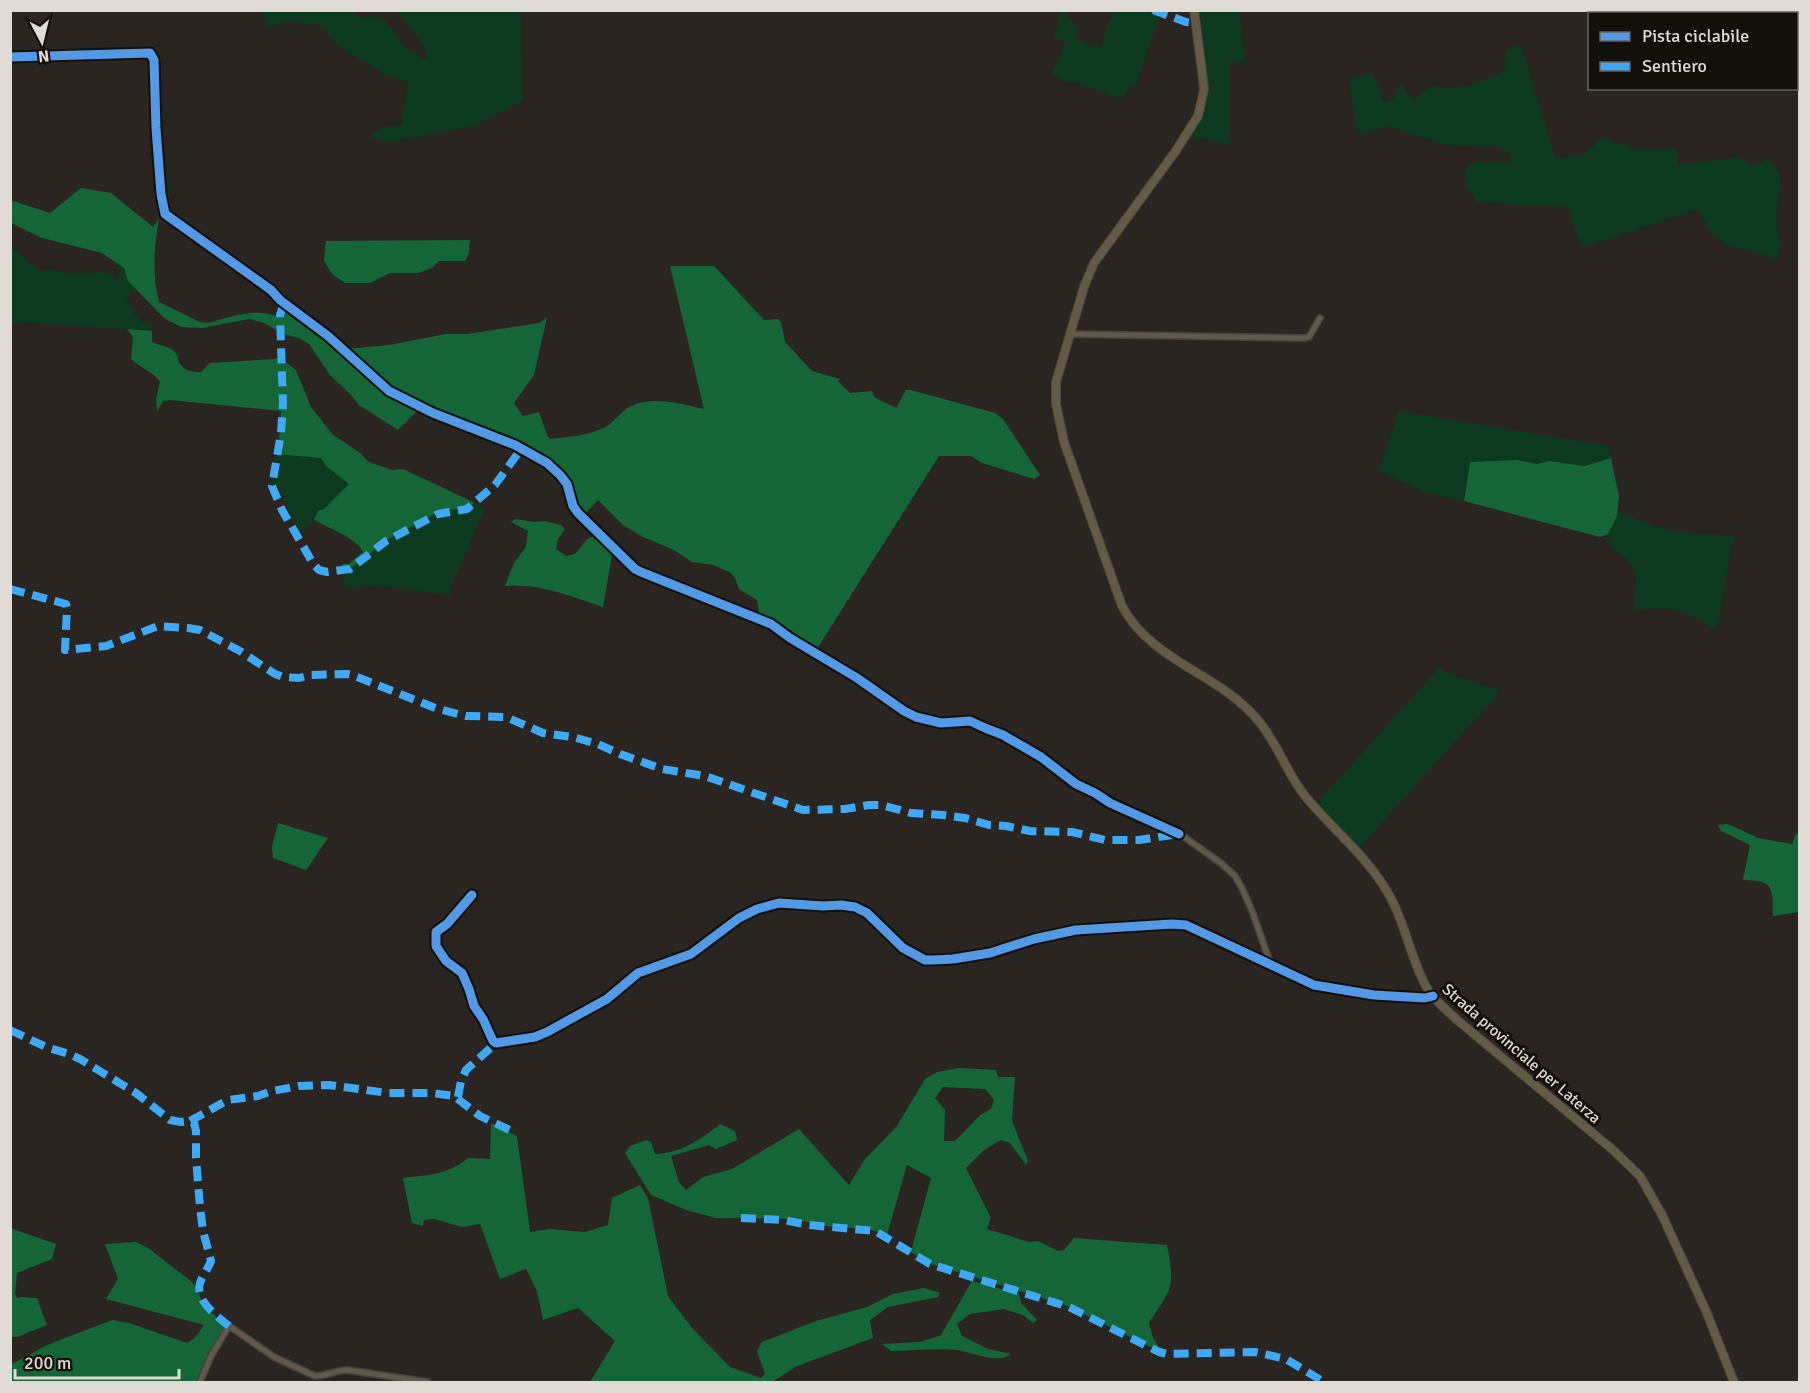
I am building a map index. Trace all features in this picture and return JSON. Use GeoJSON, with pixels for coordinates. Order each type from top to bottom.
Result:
{"type":"FeatureCollection","features":[{"type":"Feature","properties":{"kind":"main road","name":"Strada provinciale per Laterza"},"geometry":{"type":"LineString","coordinates":[[1194,10],[1204,90],[1198,116],[1175,152],[1094,263],[1087,277],[1056,382],[1058,421],[1064,442],[1115,586],[1129,619],[1138,630],[1154,644],[1236,699],[1258,720],[1302,791],[1388,891],[1419,971],[1432,996],[1456,1019],[1613,1150],[1640,1176],[1662,1215],[1707,1312],[1734,1383]]}},
{"type":"Feature","properties":{"kind":"street"},"geometry":{"type":"LineString","coordinates":[[10,57],[150,53],[154,60],[156,128],[161,195],[165,214],[271,290],[280,300],[328,336],[381,386],[413,405],[515,446],[547,463],[567,484],[573,506],[578,513],[635,569],[771,624],[910,714],[934,722],[970,721],[1003,735],[1041,757],[1076,784],[1175,834],[1222,864],[1235,876],[1246,895],[1271,965]]}},
{"type":"Feature","properties":{"kind":"street"},"geometry":{"type":"LineString","coordinates":[[1069,334],[1305,338],[1309,337],[1320,318]]}},
{"type":"Feature","properties":{"kind":"street"},"geometry":{"type":"LineString","coordinates":[[472,895],[447,924],[436,932],[436,946],[446,961],[462,973],[474,1006],[496,1043],[535,1037],[547,1032],[607,999],[639,973],[695,951],[746,914],[779,903],[824,906],[841,904],[862,909],[903,948],[925,960],[952,959],[990,953],[1034,939],[1076,930],[1172,924],[1192,927],[1299,979],[1330,988],[1396,997],[1425,998],[1432,996]]}},
{"type":"Feature","properties":{"kind":"street"},"geometry":{"type":"LineString","coordinates":[[200,1383],[229,1326],[274,1357],[315,1376],[347,1371],[428,1383]]}},
{"type":"Feature","properties":{"kind":"green space"},"geometry":{"type":"Polygon","coordinates":[[[262,11],[350,11],[362,18],[377,17],[388,24],[406,48],[427,60],[424,46],[398,11],[521,11],[523,101],[470,127],[391,142],[371,137],[381,128],[399,126],[402,122],[408,81],[387,76],[339,46],[319,24],[305,25],[292,21],[267,27],[262,11]]]}},
{"type":"Feature","properties":{"kind":"green space"},"geometry":{"type":"Polygon","coordinates":[[[1114,11],[1146,11],[1160,15],[1137,83],[1134,86],[1130,85],[1124,98],[1065,81],[1052,74],[1065,42],[1054,38],[1060,14],[1068,14],[1068,19],[1073,20],[1072,24],[1077,26],[1076,38],[1088,45],[1102,46],[1114,11]]]}},
{"type":"Feature","properties":{"kind":"green space"},"geometry":{"type":"Polygon","coordinates":[[[1196,11],[1239,11],[1245,61],[1230,62],[1230,144],[1190,137],[1202,112],[1207,85],[1196,11]]]}},
{"type":"Feature","properties":{"kind":"green space"},"geometry":{"type":"Polygon","coordinates":[[[1513,45],[1517,45],[1523,51],[1555,157],[1582,156],[1598,141],[1605,138],[1637,150],[1676,150],[1679,165],[1740,157],[1751,166],[1769,158],[1780,178],[1776,218],[1776,226],[1781,239],[1778,259],[1724,244],[1710,231],[1698,209],[1582,248],[1567,206],[1475,202],[1464,179],[1467,167],[1477,162],[1511,161],[1508,153],[1501,148],[1442,144],[1387,126],[1361,134],[1357,128],[1348,79],[1372,72],[1386,103],[1394,97],[1398,86],[1402,85],[1414,98],[1431,87],[1464,86],[1505,70],[1504,59],[1513,45]]]}},
{"type":"Feature","properties":{"kind":"green space"},"geometry":{"type":"Polygon","coordinates":[[[81,188],[111,193],[153,227],[159,219],[154,260],[159,302],[200,322],[208,323],[252,313],[279,317],[280,302],[345,349],[389,345],[446,334],[467,334],[539,323],[547,317],[534,375],[514,403],[523,416],[539,412],[550,439],[582,435],[601,429],[626,409],[645,402],[675,403],[704,409],[670,266],[714,266],[764,320],[778,319],[781,322],[785,342],[812,371],[840,379],[838,381],[850,393],[872,391],[874,397],[896,408],[906,390],[911,390],[995,413],[1003,419],[1040,475],[1034,479],[982,463],[971,456],[939,456],[815,652],[760,618],[757,600],[739,589],[731,573],[713,565],[692,562],[674,550],[643,537],[623,525],[598,500],[580,519],[560,478],[534,458],[419,409],[398,430],[359,405],[330,375],[309,344],[299,338],[283,334],[262,322],[249,319],[202,328],[181,327],[164,318],[128,281],[124,268],[102,253],[42,238],[11,223],[10,200],[50,213],[81,188]]]}},
{"type":"Feature","properties":{"kind":"green space"},"geometry":{"type":"Polygon","coordinates":[[[470,240],[469,253],[465,261],[439,261],[432,268],[418,273],[390,273],[370,283],[345,283],[332,274],[324,261],[326,241],[470,240]]]}},
{"type":"Feature","properties":{"kind":"green space"},"geometry":{"type":"Polygon","coordinates":[[[10,246],[40,271],[54,270],[72,274],[103,272],[111,274],[117,281],[119,265],[124,268],[128,281],[137,291],[127,294],[127,300],[138,318],[152,326],[152,331],[11,322],[10,246]]]}},
{"type":"Feature","properties":{"kind":"green space"},"geometry":{"type":"Polygon","coordinates":[[[127,329],[152,331],[152,342],[173,350],[181,365],[192,371],[201,372],[210,363],[279,357],[296,370],[311,407],[333,435],[359,452],[369,462],[392,470],[403,469],[475,503],[465,508],[440,511],[387,540],[353,567],[343,570],[342,564],[349,564],[363,552],[349,538],[314,520],[318,511],[324,509],[349,484],[326,466],[321,458],[276,454],[281,411],[170,400],[163,401],[157,411],[156,399],[160,382],[131,359],[133,337],[127,329]]]}},
{"type":"Feature","properties":{"kind":"green space"},"geometry":{"type":"Polygon","coordinates":[[[1398,411],[1609,446],[1611,458],[1585,466],[1548,461],[1537,464],[1517,460],[1470,462],[1464,501],[1425,493],[1379,471],[1398,411]]]}},
{"type":"Feature","properties":{"kind":"green space"},"geometry":{"type":"Polygon","coordinates":[[[276,454],[321,458],[326,466],[350,484],[324,510],[318,511],[314,520],[300,535],[278,487],[270,482],[276,454]]]}},
{"type":"Feature","properties":{"kind":"green space"},"geometry":{"type":"Polygon","coordinates":[[[1611,458],[1619,497],[1617,516],[1608,534],[1600,537],[1464,501],[1470,462],[1517,460],[1537,464],[1548,461],[1585,466],[1611,458]]]}},
{"type":"Feature","properties":{"kind":"green space"},"geometry":{"type":"Polygon","coordinates":[[[475,503],[485,508],[451,586],[450,595],[370,585],[355,588],[344,586],[343,570],[353,567],[387,540],[440,511],[465,508],[475,503]]]}},
{"type":"Feature","properties":{"kind":"green space"},"geometry":{"type":"Polygon","coordinates":[[[1618,512],[1678,532],[1735,536],[1718,625],[1715,629],[1686,614],[1667,609],[1634,611],[1636,571],[1626,558],[1609,545],[1608,532],[1618,512]]]}},
{"type":"Feature","properties":{"kind":"green space"},"geometry":{"type":"Polygon","coordinates":[[[515,519],[545,521],[561,525],[565,529],[558,539],[556,549],[566,556],[575,554],[587,539],[597,535],[613,549],[603,607],[543,589],[505,586],[514,563],[526,547],[528,531],[511,522],[515,519]]]}},
{"type":"Feature","properties":{"kind":"green space"},"geometry":{"type":"Polygon","coordinates":[[[1439,668],[1499,690],[1497,695],[1357,850],[1316,804],[1439,668]]]}},
{"type":"Feature","properties":{"kind":"green space"},"geometry":{"type":"Polygon","coordinates":[[[278,823],[328,838],[306,870],[273,858],[272,847],[278,823]]]}},
{"type":"Feature","properties":{"kind":"green space"},"geometry":{"type":"Polygon","coordinates":[[[1728,824],[1758,838],[1792,844],[1796,834],[1799,834],[1799,912],[1773,916],[1770,888],[1761,882],[1743,880],[1750,845],[1721,831],[1718,825],[1728,824]]]}},
{"type":"Feature","properties":{"kind":"green space"},"geometry":{"type":"Polygon","coordinates":[[[959,1068],[996,1070],[998,1077],[1015,1077],[1012,1121],[1028,1161],[1026,1165],[1010,1143],[1001,1140],[984,1150],[966,1168],[991,1218],[987,1229],[1029,1242],[1038,1241],[1058,1251],[1064,1250],[1074,1238],[1167,1245],[1171,1270],[1170,1287],[1149,1323],[1153,1338],[1163,1353],[1065,1305],[931,1264],[911,1252],[931,1178],[907,1165],[887,1235],[869,1229],[825,1226],[794,1219],[716,1218],[686,1210],[651,1195],[625,1153],[630,1146],[646,1140],[651,1142],[655,1154],[673,1151],[698,1140],[720,1124],[735,1131],[737,1140],[716,1149],[709,1145],[671,1156],[679,1182],[686,1190],[703,1177],[732,1169],[799,1129],[849,1185],[865,1159],[897,1126],[925,1079],[937,1072],[959,1068]],[[943,1087],[935,1098],[945,1110],[944,1141],[955,1141],[980,1115],[991,1109],[994,1100],[985,1089],[943,1087]]]}},
{"type":"Feature","properties":{"kind":"green space"},"geometry":{"type":"Polygon","coordinates":[[[491,1123],[517,1136],[530,1232],[549,1229],[585,1232],[608,1225],[612,1198],[640,1185],[648,1198],[668,1296],[692,1328],[730,1367],[761,1378],[765,1374],[757,1351],[762,1342],[816,1321],[867,1307],[893,1294],[924,1288],[940,1293],[938,1297],[888,1307],[870,1320],[873,1338],[797,1366],[772,1382],[590,1382],[615,1341],[578,1308],[543,1320],[537,1291],[526,1269],[500,1279],[480,1224],[462,1227],[434,1219],[424,1220],[423,1226],[412,1223],[403,1178],[445,1171],[468,1158],[490,1159],[491,1123]]]}},
{"type":"Feature","properties":{"kind":"green space"},"geometry":{"type":"Polygon","coordinates":[[[10,1228],[56,1244],[52,1259],[17,1273],[15,1294],[17,1298],[37,1298],[47,1325],[17,1337],[11,1337],[10,1228]]]}},
{"type":"Feature","properties":{"kind":"green space"},"geometry":{"type":"Polygon","coordinates":[[[136,1242],[148,1248],[192,1282],[198,1290],[202,1303],[226,1327],[199,1382],[11,1382],[10,1365],[47,1345],[112,1320],[129,1323],[187,1343],[195,1338],[204,1325],[106,1299],[118,1279],[105,1244],[136,1242]]]}},
{"type":"Feature","properties":{"kind":"green space"},"geometry":{"type":"Polygon","coordinates":[[[972,1281],[1019,1294],[1021,1303],[1037,1320],[1033,1323],[1023,1315],[1004,1309],[970,1314],[957,1324],[962,1336],[988,1349],[1011,1354],[992,1358],[957,1350],[891,1351],[882,1344],[920,1342],[941,1335],[972,1281]]]}},
{"type":"Feature","properties":{"kind":"marked path"},"geometry":{"type":"LineString","coordinates":[[1153,10],[1186,22],[1196,23]]}},
{"type":"Feature","properties":{"kind":"marked path"},"geometry":{"type":"LineString","coordinates":[[284,303],[280,315],[283,404],[281,433],[272,486],[282,510],[319,570],[327,572],[350,569],[386,541],[438,514],[467,509],[495,485],[521,449]]}},
{"type":"Feature","properties":{"kind":"marked path"},"geometry":{"type":"LineString","coordinates":[[10,589],[66,604],[65,650],[106,646],[158,626],[200,630],[283,677],[352,675],[438,709],[466,716],[506,717],[543,733],[573,737],[598,744],[662,769],[705,776],[803,810],[881,805],[911,813],[965,818],[989,825],[1030,831],[1072,832],[1105,840],[1139,840],[1172,835]]}},
{"type":"Feature","properties":{"kind":"marked path"},"geometry":{"type":"LineString","coordinates":[[10,1030],[46,1047],[80,1059],[136,1093],[170,1120],[194,1123],[200,1207],[203,1231],[211,1261],[201,1280],[199,1290],[208,1308],[229,1326]]}},
{"type":"Feature","properties":{"kind":"marked path"},"geometry":{"type":"LineString","coordinates":[[458,1097],[466,1070],[496,1043]]}},
{"type":"Feature","properties":{"kind":"marked path"},"geometry":{"type":"LineString","coordinates":[[190,1121],[228,1100],[258,1096],[299,1086],[329,1085],[388,1093],[433,1093],[454,1096],[480,1116],[516,1133]]}},
{"type":"Feature","properties":{"kind":"marked path"},"geometry":{"type":"LineString","coordinates":[[741,1218],[784,1220],[809,1225],[875,1231],[930,1264],[1069,1307],[1159,1352],[1167,1354],[1255,1352],[1286,1359],[1324,1382]]}},
{"type":"Feature","properties":{"kind":"cycle path"},"geometry":{"type":"LineString","coordinates":[[10,57],[150,53],[154,60],[156,128],[161,194],[165,214],[271,290],[280,300],[328,336],[389,391],[433,413],[515,445],[547,463],[567,484],[573,506],[578,513],[635,569],[771,624],[916,717],[941,723],[970,721],[1003,735],[1041,757],[1076,784],[1110,803],[1179,834]]}},
{"type":"Feature","properties":{"kind":"cycle path"},"geometry":{"type":"LineString","coordinates":[[472,895],[447,924],[436,932],[436,946],[446,961],[462,973],[474,1006],[496,1043],[535,1037],[547,1032],[607,999],[638,973],[691,954],[739,918],[757,909],[779,903],[855,907],[867,913],[903,948],[925,960],[953,959],[990,953],[1034,939],[1076,930],[1172,924],[1186,925],[1314,985],[1374,995],[1425,998],[1433,996]]}}]}
